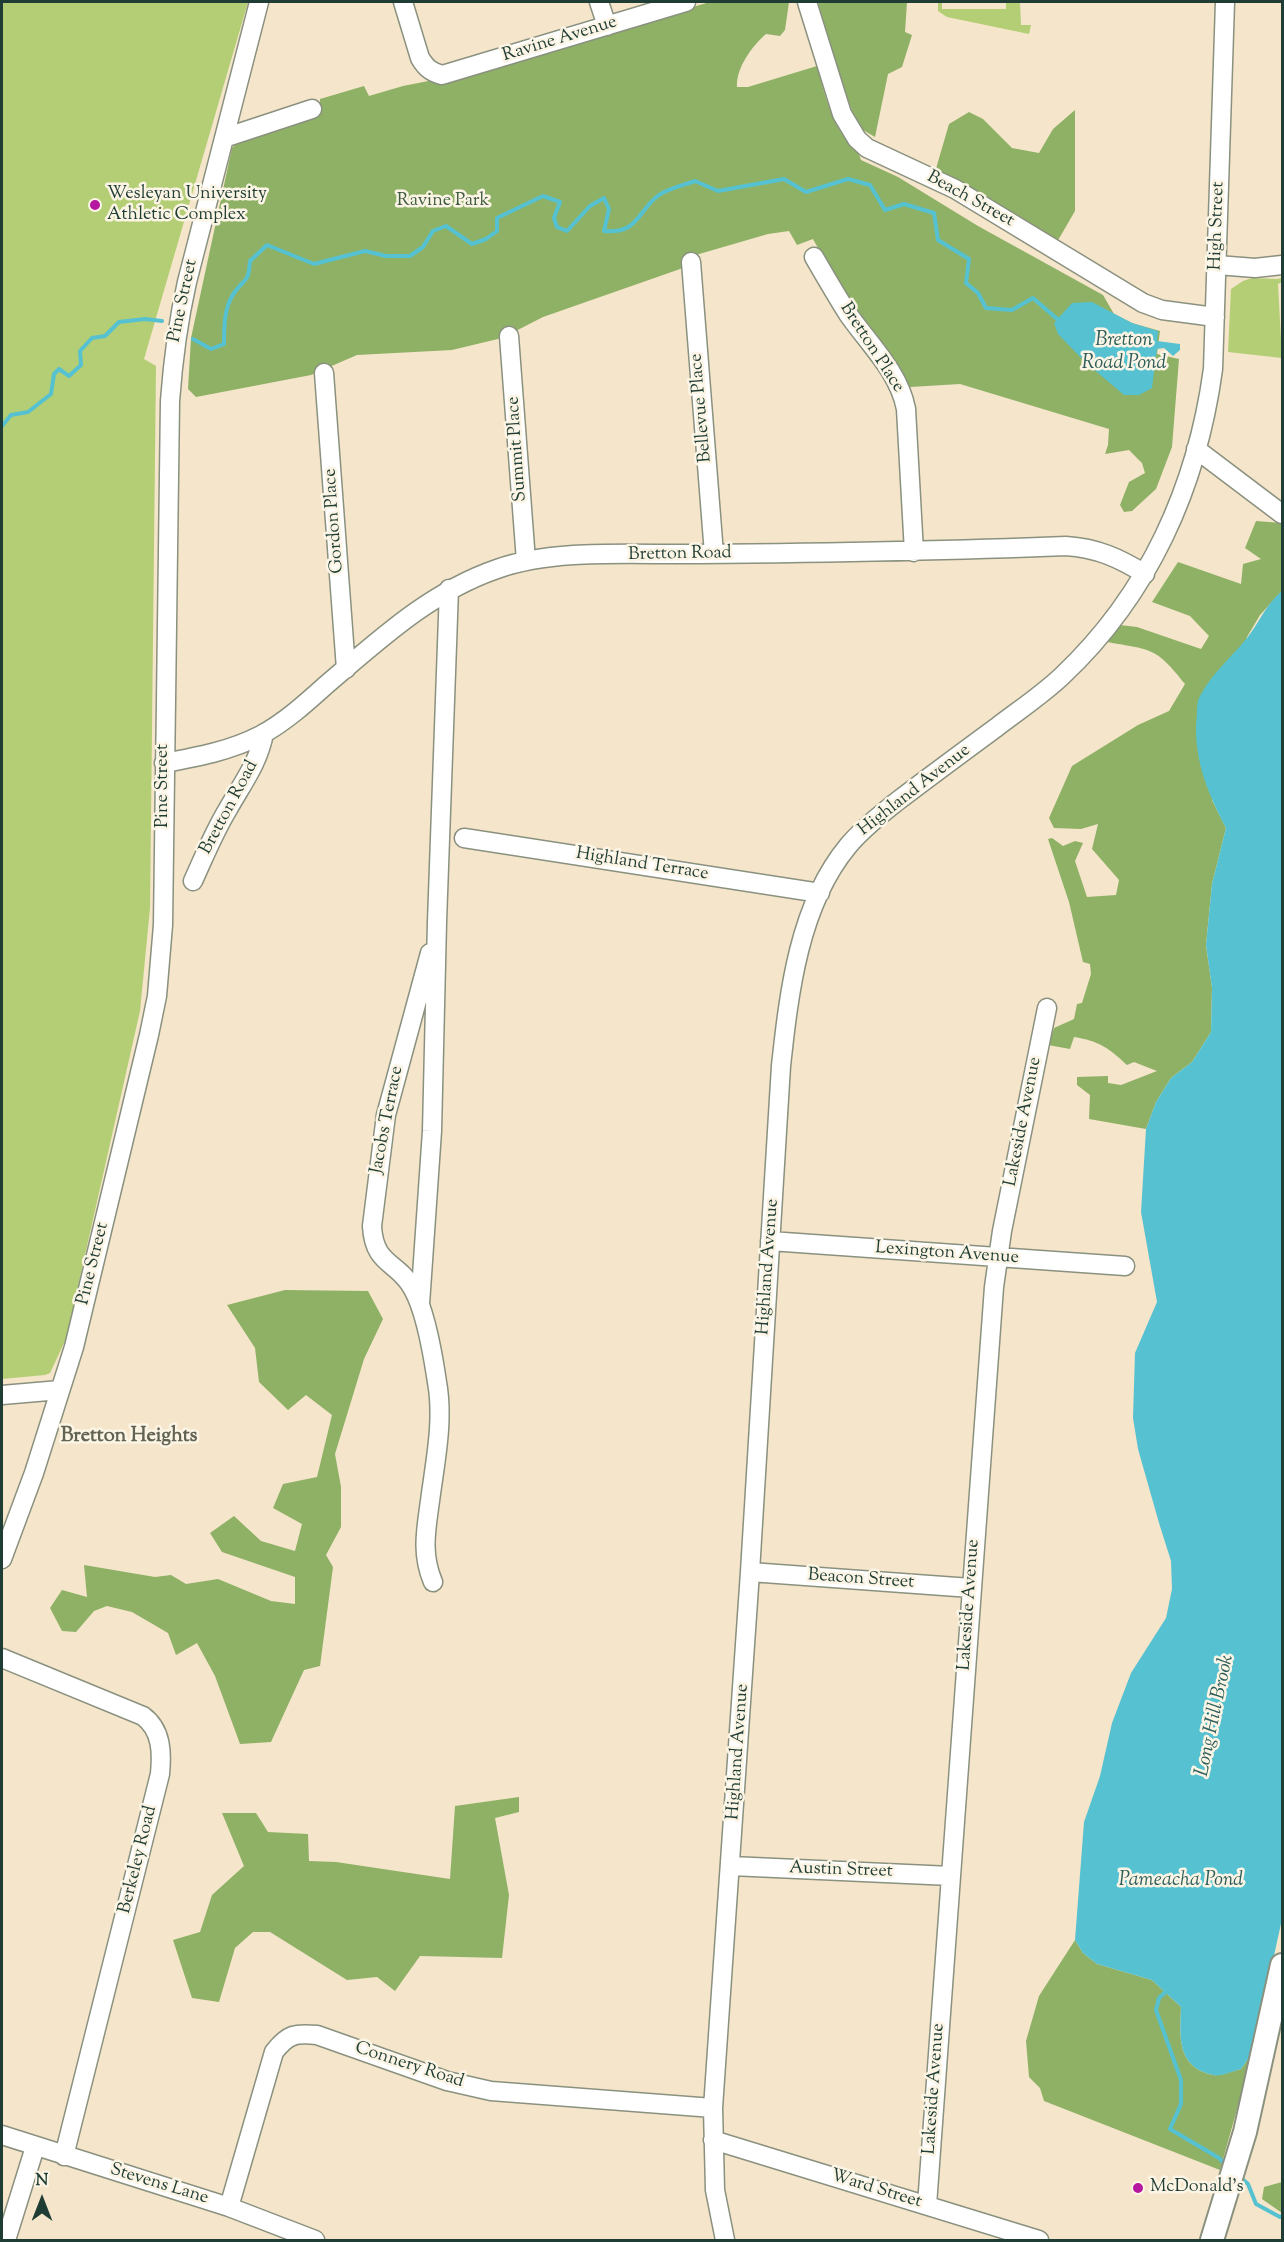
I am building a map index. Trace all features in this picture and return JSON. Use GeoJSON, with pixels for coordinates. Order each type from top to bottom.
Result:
{"type":"FeatureCollection","features":[{"type":"Feature","properties":{"kind":"main road"},"geometry":{"type":"LineString","coordinates":[[1212,2241],[1276,2025],[1282,1965]]}},
{"type":"Feature","properties":{"kind":"street","name":"Pine Street"},"geometry":{"type":"LineString","coordinates":[[2,1559],[34,1473],[84,1306],[157,996],[163,926],[170,401],[173,358],[185,292],[259,2]]}},
{"type":"Feature","properties":{"kind":"street","name":"Ravine Avenue"},"geometry":{"type":"LineString","coordinates":[[403,2],[420,58],[425,66],[442,75],[686,2]]}},
{"type":"Feature","properties":{"kind":"street"},"geometry":{"type":"LineString","coordinates":[[599,2],[607,26]]}},
{"type":"Feature","properties":{"kind":"street","name":"Beach Street"},"geometry":{"type":"LineString","coordinates":[[807,2],[842,114],[857,139],[867,148],[955,189],[1143,303],[1162,310],[1215,317]]}},
{"type":"Feature","properties":{"kind":"street","name":"High Street"},"geometry":{"type":"LineString","coordinates":[[1196,448],[1209,397],[1215,317],[1225,2]]}},
{"type":"Feature","properties":{"kind":"street"},"geometry":{"type":"LineString","coordinates":[[224,138],[312,109]]}},
{"type":"Feature","properties":{"kind":"street","name":"Bretton Place"},"geometry":{"type":"LineString","coordinates":[[814,257],[848,314],[896,379],[903,393],[906,409],[914,552]]}},
{"type":"Feature","properties":{"kind":"street","name":"Bellevue Place"},"geometry":{"type":"LineString","coordinates":[[691,262],[714,554]]}},
{"type":"Feature","properties":{"kind":"street"},"geometry":{"type":"LineString","coordinates":[[1217,265],[1255,268],[1282,265]]}},
{"type":"Feature","properties":{"kind":"street","name":"Summit Place"},"geometry":{"type":"LineString","coordinates":[[509,336],[526,561]]}},
{"type":"Feature","properties":{"kind":"street","name":"Gordon Place"},"geometry":{"type":"LineString","coordinates":[[324,374],[346,669]]}},
{"type":"Feature","properties":{"kind":"street"},"geometry":{"type":"LineString","coordinates":[[1196,448],[1282,514]]}},
{"type":"Feature","properties":{"kind":"street","name":"Highland Avenue"},"geometry":{"type":"LineString","coordinates":[[725,2241],[715,2190],[713,2108],[731,1866],[770,1241],[786,1025],[795,969],[819,893],[838,860],[869,824],[1060,678],[1106,630],[1145,574],[1162,542],[1196,448]]}},
{"type":"Feature","properties":{"kind":"street","name":"Bretton Road"},"geometry":{"type":"LineString","coordinates":[[164,763],[219,752],[243,744],[264,733],[300,707],[398,625],[449,589],[497,568],[526,561],[587,556],[914,552],[1066,546],[1106,553],[1145,574]]}},
{"type":"Feature","properties":{"kind":"street","name":"Jacobs Terrace"},"geometry":{"type":"LineString","coordinates":[[420,1304],[432,1131],[449,589]]}},
{"type":"Feature","properties":{"kind":"street","name":"Bretton Road"},"geometry":{"type":"LineString","coordinates":[[193,881],[226,812],[253,767],[262,746],[264,733]]}},
{"type":"Feature","properties":{"kind":"street","name":"Highland Terrace"},"geometry":{"type":"LineString","coordinates":[[464,838],[819,893]]}},
{"type":"Feature","properties":{"kind":"street","name":"Jacobs Terrace"},"geometry":{"type":"LineString","coordinates":[[433,1582],[427,1567],[424,1538],[440,1427],[438,1383],[420,1304],[406,1278],[386,1263],[377,1251],[372,1226],[386,1115],[437,922]]}},
{"type":"Feature","properties":{"kind":"street","name":"Lakeside Avenue"},"geometry":{"type":"LineString","coordinates":[[927,2205],[997,1258],[1047,1008]]}},
{"type":"Feature","properties":{"kind":"street","name":"Lexington Avenue"},"geometry":{"type":"LineString","coordinates":[[770,1241],[1125,1266]]}},
{"type":"Feature","properties":{"kind":"street"},"geometry":{"type":"LineString","coordinates":[[2,1395],[60,1390]]}},
{"type":"Feature","properties":{"kind":"street","name":"Beacon Street"},"geometry":{"type":"LineString","coordinates":[[750,1572],[971,1588]]}},
{"type":"Feature","properties":{"kind":"street","name":"Berkeley Road"},"geometry":{"type":"LineString","coordinates":[[2,1658],[143,1716],[154,1726],[162,1755],[160,1774],[64,2156]]}},
{"type":"Feature","properties":{"kind":"street","name":"Austin Street"},"geometry":{"type":"LineString","coordinates":[[731,1866],[951,1876]]}},
{"type":"Feature","properties":{"kind":"street","name":"Connery Road"},"geometry":{"type":"LineString","coordinates":[[229,2207],[274,2052],[285,2038],[301,2033],[317,2035],[447,2080],[490,2091],[713,2108]]}},
{"type":"Feature","properties":{"kind":"street","name":"Stevens Lane"},"geometry":{"type":"LineString","coordinates":[[2,2135],[229,2207],[315,2241]]}},
{"type":"Feature","properties":{"kind":"street","name":"Ward Street"},"geometry":{"type":"LineString","coordinates":[[713,2140],[1040,2241]]}},
{"type":"Feature","properties":{"kind":"street"},"geometry":{"type":"LineString","coordinates":[[6,2241],[35,2147]]}},
{"type":"Feature","properties":{"kind":"green space"},"geometry":{"type":"Polygon","coordinates":[[[2,2],[248,2],[144,359],[156,366],[150,908],[140,1011],[66,1339],[50,1373],[2,1379],[2,2]]]}},
{"type":"Feature","properties":{"kind":"green space","name":"Ravine Park"},"geometry":{"type":"Polygon","coordinates":[[[710,2],[789,2],[785,30],[780,36],[766,34],[755,45],[739,72],[737,87],[748,87],[817,66],[835,122],[861,160],[898,177],[978,226],[1103,295],[1114,314],[1132,323],[1160,331],[1157,354],[1179,359],[1172,447],[1156,489],[1132,511],[1124,512],[1120,505],[1129,482],[1145,473],[1142,463],[1129,450],[1105,454],[1109,429],[960,384],[910,387],[838,284],[813,239],[797,245],[789,231],[768,234],[682,259],[683,268],[543,317],[502,338],[452,350],[357,355],[311,375],[196,397],[188,389],[191,338],[232,148],[236,144],[314,118],[320,113],[320,99],[364,86],[369,96],[403,86],[464,74],[710,2]]]}},
{"type":"Feature","properties":{"kind":"green space"},"geometry":{"type":"Polygon","coordinates":[[[818,2],[907,2],[905,32],[912,35],[902,67],[888,74],[875,137],[858,127],[832,56],[818,2]]]}},
{"type":"Feature","properties":{"kind":"green space"},"geometry":{"type":"Polygon","coordinates":[[[938,2],[942,2],[942,9],[1006,9],[1006,2],[1020,2],[1021,25],[1031,25],[1029,34],[947,17],[938,11],[938,2]]]}},
{"type":"Feature","properties":{"kind":"green space"},"geometry":{"type":"Polygon","coordinates":[[[1075,110],[1075,211],[1057,242],[935,172],[949,124],[969,112],[983,119],[1012,148],[1039,153],[1053,129],[1075,110]]]}},
{"type":"Feature","properties":{"kind":"green space"},"geometry":{"type":"Polygon","coordinates":[[[1252,278],[1282,278],[1282,282],[1278,284],[1282,358],[1228,352],[1231,289],[1252,278]]]}},
{"type":"Feature","properties":{"kind":"green space"},"geometry":{"type":"Polygon","coordinates":[[[1256,521],[1282,523],[1282,591],[1260,615],[1247,637],[1212,800],[1226,828],[1212,884],[1206,945],[1212,988],[1211,1032],[1192,1062],[1171,1078],[1156,1102],[1146,1129],[1089,1119],[1090,1095],[1077,1085],[1077,1077],[1108,1076],[1108,1083],[1121,1085],[1157,1071],[1134,1062],[1127,1065],[1103,1046],[1083,1039],[1074,1037],[1070,1049],[1048,1045],[1054,1028],[1074,1019],[1077,1004],[1082,1003],[1091,974],[1090,964],[1083,962],[1069,902],[1048,839],[1052,838],[1063,846],[1075,841],[1083,843],[1075,861],[1087,897],[1116,895],[1119,880],[1092,849],[1098,824],[1081,829],[1054,828],[1049,818],[1072,766],[1138,725],[1169,711],[1185,684],[1167,663],[1152,652],[1107,642],[1120,625],[1137,627],[1201,649],[1209,636],[1190,616],[1152,602],[1178,562],[1241,584],[1243,564],[1261,559],[1245,548],[1256,521]]]}},
{"type":"Feature","properties":{"kind":"green space"},"geometry":{"type":"Polygon","coordinates":[[[285,1290],[368,1291],[383,1319],[364,1359],[335,1454],[341,1487],[341,1527],[326,1555],[333,1567],[320,1666],[304,1670],[271,1742],[240,1744],[215,1676],[197,1643],[176,1655],[168,1633],[132,1612],[107,1606],[94,1611],[76,1632],[62,1631],[50,1608],[62,1590],[87,1597],[84,1565],[155,1577],[171,1575],[186,1584],[218,1579],[271,1601],[295,1604],[295,1577],[222,1552],[210,1533],[234,1516],[261,1541],[295,1551],[302,1524],[273,1508],[283,1484],[317,1477],[332,1415],[306,1395],[288,1410],[259,1382],[255,1348],[227,1305],[285,1290]]]}},
{"type":"Feature","properties":{"kind":"green space"},"geometry":{"type":"Polygon","coordinates":[[[519,1797],[519,1812],[495,1818],[509,1895],[502,1958],[420,1956],[395,1991],[377,1977],[347,1980],[270,1932],[253,1932],[235,1948],[219,2002],[192,1998],[173,1940],[200,1932],[212,1895],[244,1866],[222,1813],[256,1813],[268,1832],[308,1834],[309,1861],[336,1862],[450,1879],[455,1806],[519,1797]]]}},
{"type":"Feature","properties":{"kind":"green space"},"geometry":{"type":"Polygon","coordinates":[[[1075,1940],[1083,1953],[1097,1964],[1152,1980],[1181,2007],[1180,2029],[1183,2049],[1186,2058],[1201,2071],[1216,2075],[1241,2069],[1253,2052],[1220,2170],[1044,2101],[1040,2088],[1029,2077],[1026,2041],[1039,1996],[1075,1940]]]}},
{"type":"Feature","properties":{"kind":"green space"},"geometry":{"type":"Polygon","coordinates":[[[1282,2182],[1282,2213],[1262,2199],[1264,2187],[1282,2182]]]}},
{"type":"Feature","properties":{"kind":"water","name":"Bretton Road Pond"},"geometry":{"type":"Polygon","coordinates":[[[1092,302],[1132,323],[1158,331],[1157,341],[1180,344],[1180,350],[1173,356],[1164,348],[1157,349],[1152,388],[1139,395],[1124,395],[1085,362],[1058,334],[1054,323],[1072,303],[1092,302]]]}},
{"type":"Feature","properties":{"kind":"water","name":"Pameacha Pond"},"geometry":{"type":"Polygon","coordinates":[[[1282,591],[1282,1919],[1253,2052],[1241,2069],[1223,2075],[1213,2075],[1201,2071],[1186,2058],[1180,2029],[1181,2007],[1152,1980],[1097,1964],[1083,1953],[1075,1940],[1084,1822],[1100,1776],[1112,1723],[1131,1673],[1166,1618],[1172,1589],[1171,1561],[1138,1449],[1133,1418],[1135,1353],[1157,1302],[1141,1212],[1146,1129],[1156,1102],[1171,1078],[1192,1062],[1211,1032],[1212,988],[1206,945],[1212,884],[1226,828],[1202,773],[1197,744],[1197,705],[1210,680],[1247,638],[1267,608],[1282,591]]]}},
{"type":"Feature","properties":{"kind":"waterway"},"geometry":{"type":"LineString","coordinates":[[193,339],[211,349],[224,344],[228,305],[238,288],[246,280],[250,261],[267,245],[314,264],[365,251],[386,256],[410,256],[423,247],[433,231],[446,226],[472,244],[486,239],[497,231],[497,218],[543,196],[560,202],[554,218],[557,227],[567,231],[590,206],[604,198],[609,209],[604,231],[616,231],[631,225],[659,195],[695,181],[718,191],[784,179],[806,192],[848,179],[870,185],[885,210],[904,204],[934,213],[938,240],[969,259],[966,283],[978,293],[986,308],[1012,310],[1033,298],[1056,318],[1062,320]]}},
{"type":"Feature","properties":{"kind":"waterway"},"geometry":{"type":"LineString","coordinates":[[2,426],[11,415],[28,412],[51,394],[54,374],[59,369],[69,376],[81,365],[80,351],[92,338],[105,336],[119,322],[145,319],[162,321]]}},
{"type":"Feature","properties":{"kind":"waterway","name":"Long Hill Brook"},"geometry":{"type":"LineString","coordinates":[[1169,1989],[1159,1998],[1156,2010],[1181,2080],[1181,2104],[1170,2129],[1219,2158],[1227,2166]]}},
{"type":"Feature","properties":{"kind":"waterway","name":"Long Hill Brook"},"geometry":{"type":"LineString","coordinates":[[1240,2177],[1248,2184],[1256,2204],[1282,2216]]}},
{"type":"Feature","properties":{"kind":"place","name":"Wesleyan University Athletic Complex"},"geometry":{"type":"Point","coordinates":[95,205]}},
{"type":"Feature","properties":{"kind":"place","name":"McDonald's"},"geometry":{"type":"Point","coordinates":[1138,2188]}},
{"type":"Feature","properties":{"kind":"district","name":"Bretton Heights"},"geometry":{"type":"Point","coordinates":[129,1438]}}]}
